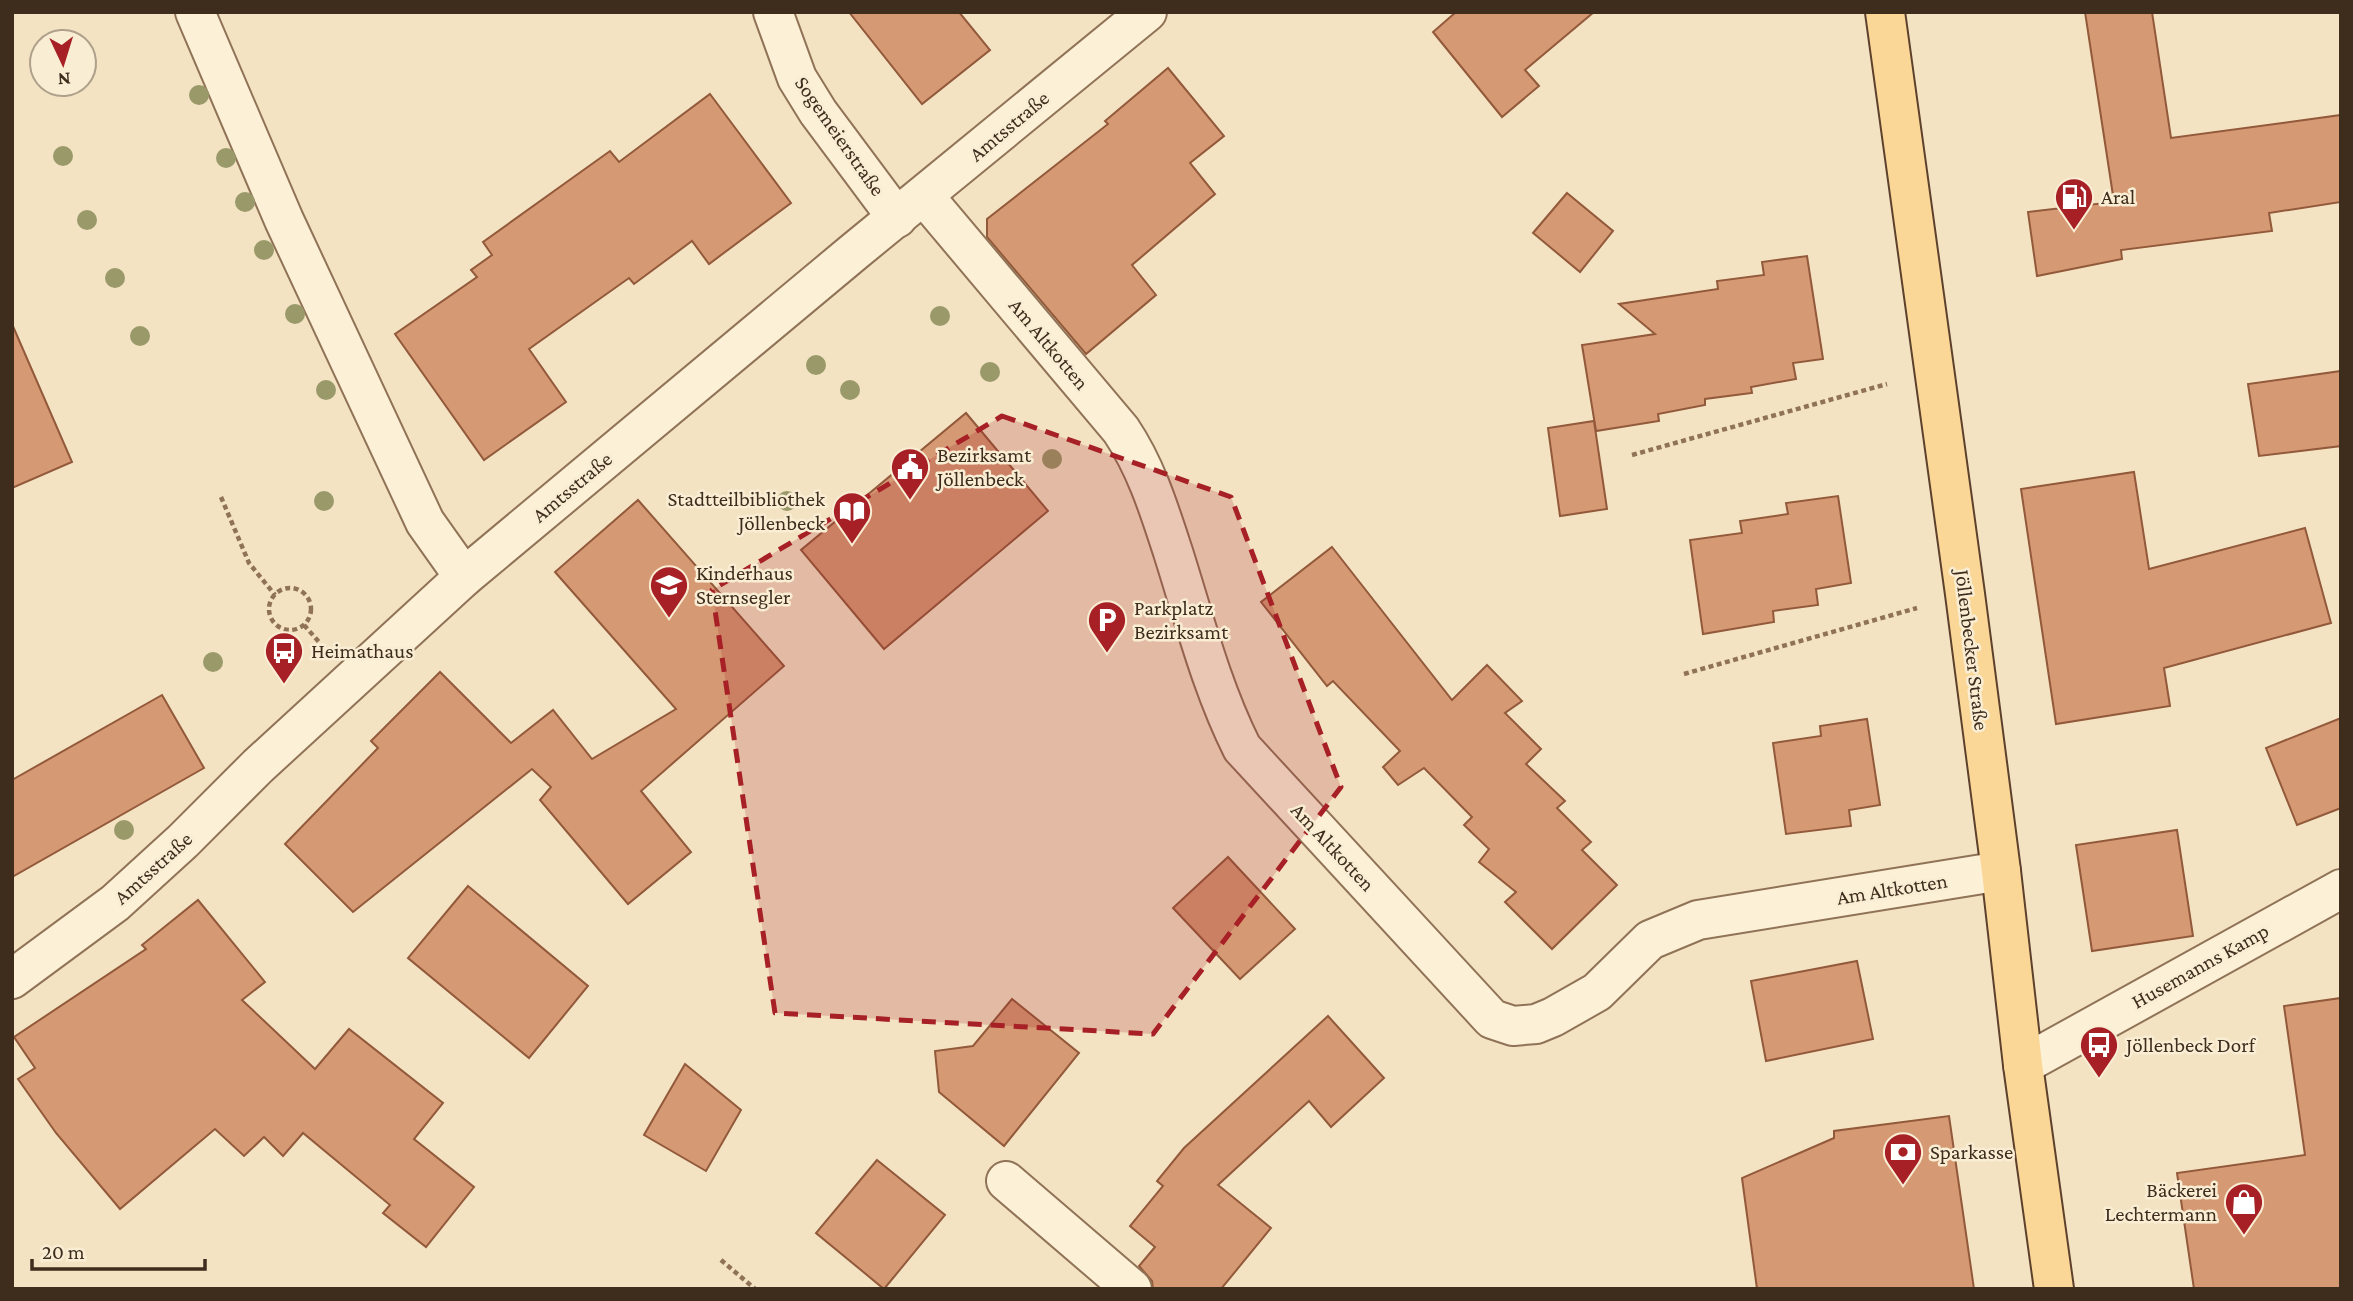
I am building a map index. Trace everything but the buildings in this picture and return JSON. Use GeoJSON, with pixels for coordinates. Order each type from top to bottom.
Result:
{"type":"FeatureCollection","features":[{"type":"Feature","properties":{"kind":"main road","name":"Jöllenbecker Straße"},"geometry":{"type":"LineString","coordinates":[[1885,12],[1965,594],[2023,1065],[2054,1289]]}},
{"type":"Feature","properties":{"kind":"street"},"geometry":{"type":"LineString","coordinates":[[195,12],[284,220],[425,522],[464,576]]}},
{"type":"Feature","properties":{"kind":"street","name":"Sogemeierstraße"},"geometry":{"type":"LineString","coordinates":[[774,12],[797,78],[818,112],[911,207]]}},
{"type":"Feature","properties":{"kind":"street","name":"Amtsstraße"},"geometry":{"type":"LineString","coordinates":[[12,979],[115,903],[183,841],[258,766],[464,576],[1147,12]]}},
{"type":"Feature","properties":{"kind":"street","name":"Am Altkotten"},"geometry":{"type":"LineString","coordinates":[[911,207],[1121,430],[1135,452],[1161,517],[1226,715],[1242,748],[1492,1020],[1513,1026],[1536,1024],[1560,1014],[1597,992],[1650,940],[1698,920],[2001,872]]}},
{"type":"Feature","properties":{"kind":"street","name":"Husemanns Kamp"},"geometry":{"type":"LineString","coordinates":[[2023,1065],[2341,889]]}},
{"type":"Feature","properties":{"kind":"street"},"geometry":{"type":"LineString","coordinates":[[1006,1181],[1132,1289]]}},
{"type":"Feature","properties":{"kind":"path"},"geometry":{"type":"LineString","coordinates":[[1632,455],[1935,371]]}},
{"type":"Feature","properties":{"kind":"path"},"geometry":{"type":"LineString","coordinates":[[221,497],[249,562],[275,595]]}},
{"type":"Feature","properties":{"kind":"path"},"geometry":{"type":"LineString","coordinates":[[287,588],[300,590],[305,594],[311,606],[304,625],[291,629],[278,625],[270,614],[269,607],[275,595],[287,588]]}},
{"type":"Feature","properties":{"kind":"path"},"geometry":{"type":"LineString","coordinates":[[1684,674],[1965,594]]}},
{"type":"Feature","properties":{"kind":"path"},"geometry":{"type":"LineString","coordinates":[[722,1261],[755,1289]]}},
{"type":"Feature","properties":{"kind":"highlighted area"},"geometry":{"type":"Polygon","coordinates":[[[1002,416],[1231,497],[1341,787],[1153,1034],[775,1013],[712,590],[1002,416]]]}},
{"type":"Feature","properties":{"kind":"place","name":"Aral"},"geometry":{"type":"Point","coordinates":[2074,231]}},
{"type":"Feature","properties":{"kind":"place","name":"Bezirksamt Jöllenbeck"},"geometry":{"type":"Point","coordinates":[910,501]}},
{"type":"Feature","properties":{"kind":"place","name":"Stadtteilbibliothek Jöllenbeck"},"geometry":{"type":"Point","coordinates":[852,545]}},
{"type":"Feature","properties":{"kind":"place","name":"Kinderhaus Sternsegler"},"geometry":{"type":"Point","coordinates":[669,619]}},
{"type":"Feature","properties":{"kind":"place","name":"Parkplatz Bezirksamt"},"geometry":{"type":"Point","coordinates":[1107,654]}},
{"type":"Feature","properties":{"kind":"place","name":"Heimathaus"},"geometry":{"type":"Point","coordinates":[284,685]}},
{"type":"Feature","properties":{"kind":"place","name":"Jöllenbeck Dorf"},"geometry":{"type":"Point","coordinates":[2099,1079]}},
{"type":"Feature","properties":{"kind":"place","name":"Sparkasse"},"geometry":{"type":"Point","coordinates":[1903,1186]}},
{"type":"Feature","properties":{"kind":"place","name":"Bäckerei Lechtermann"},"geometry":{"type":"Point","coordinates":[2244,1236]}}]}
